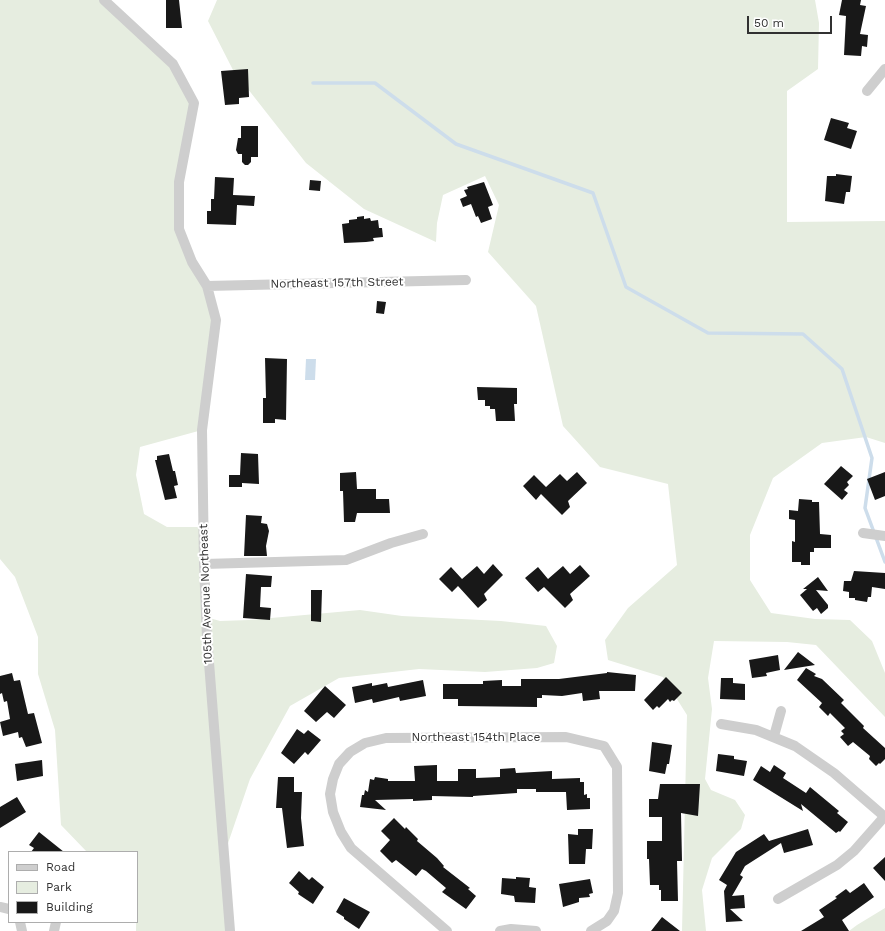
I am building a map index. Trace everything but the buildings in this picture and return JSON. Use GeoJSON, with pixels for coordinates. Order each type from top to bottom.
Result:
{"type":"FeatureCollection","features":[{"type":"Feature","properties":{"kind":"street","name":"105th Avenue Northeast"},"geometry":{"type":"LineString","coordinates":[[104,0],[173,64],[194,103],[179,182],[179,229],[192,262],[207,286],[216,320],[202,430],[204,564],[206,637],[230,931]]}},
{"type":"Feature","properties":{"kind":"street"},"geometry":{"type":"LineString","coordinates":[[867,91],[885,70]]}},
{"type":"Feature","properties":{"kind":"street","name":"Northeast 157th Street"},"geometry":{"type":"LineString","coordinates":[[207,286],[466,280]]}},
{"type":"Feature","properties":{"kind":"street"},"geometry":{"type":"LineString","coordinates":[[863,533],[885,536]]}},
{"type":"Feature","properties":{"kind":"street"},"geometry":{"type":"LineString","coordinates":[[204,564],[346,560],[391,543],[423,534]]}},
{"type":"Feature","properties":{"kind":"street"},"geometry":{"type":"LineString","coordinates":[[774,736],[781,711]]}},
{"type":"Feature","properties":{"kind":"street"},"geometry":{"type":"LineString","coordinates":[[721,724],[756,730],[774,736],[795,746],[817,760],[885,817],[854,852],[837,865],[778,899]]}},
{"type":"Feature","properties":{"kind":"street","name":"Northeast 154th Place"},"geometry":{"type":"LineString","coordinates":[[447,931],[351,848],[341,832],[333,812],[330,794],[333,779],[340,764],[350,752],[365,743],[386,738],[566,737],[604,746],[617,767],[618,893],[614,911],[607,921],[592,931]]}},
{"type":"Feature","properties":{"kind":"street"},"geometry":{"type":"LineString","coordinates":[[500,931],[511,929],[536,931]]}},
{"type":"Feature","properties":{"kind":"green space"},"geometry":{"type":"Polygon","coordinates":[[[0,0],[104,0],[173,64],[194,103],[179,182],[179,229],[216,320],[202,430],[140,447],[136,475],[144,514],[167,527],[203,527],[206,617],[220,621],[249,620],[360,610],[402,616],[501,621],[546,626],[557,646],[554,663],[537,668],[485,672],[419,669],[339,678],[290,706],[250,779],[224,855],[230,931],[136,931],[136,923],[138,923],[138,851],[86,851],[61,825],[55,730],[38,674],[38,637],[15,577],[0,559],[0,0]]]}},
{"type":"Feature","properties":{"kind":"green space"},"geometry":{"type":"Polygon","coordinates":[[[217,0],[815,0],[819,23],[818,69],[787,91],[787,222],[885,221],[885,443],[866,437],[822,443],[773,478],[750,535],[750,580],[771,613],[815,619],[850,620],[872,641],[885,673],[885,717],[816,645],[787,642],[714,641],[708,678],[712,709],[705,779],[711,790],[735,800],[745,815],[741,829],[712,858],[702,890],[706,931],[682,931],[687,715],[663,677],[608,660],[605,640],[628,608],[677,565],[668,484],[600,467],[563,426],[536,306],[488,252],[499,205],[485,176],[443,195],[437,223],[436,242],[364,209],[306,163],[233,70],[208,21],[217,0]]]}},
{"type":"Feature","properties":{"kind":"green space"},"geometry":{"type":"Polygon","coordinates":[[[885,908],[885,931],[849,931],[857,925],[885,908]]]}},
{"type":"Feature","properties":{"kind":"water"},"geometry":{"type":"Polygon","coordinates":[[[306,359],[316,359],[315,380],[305,380],[306,359]]]}},
{"type":"Feature","properties":{"kind":"waterway"},"geometry":{"type":"LineString","coordinates":[[313,83],[375,83],[456,144],[593,193],[626,287],[708,333],[803,334],[842,369],[872,458],[865,508],[885,562]]}}]}
